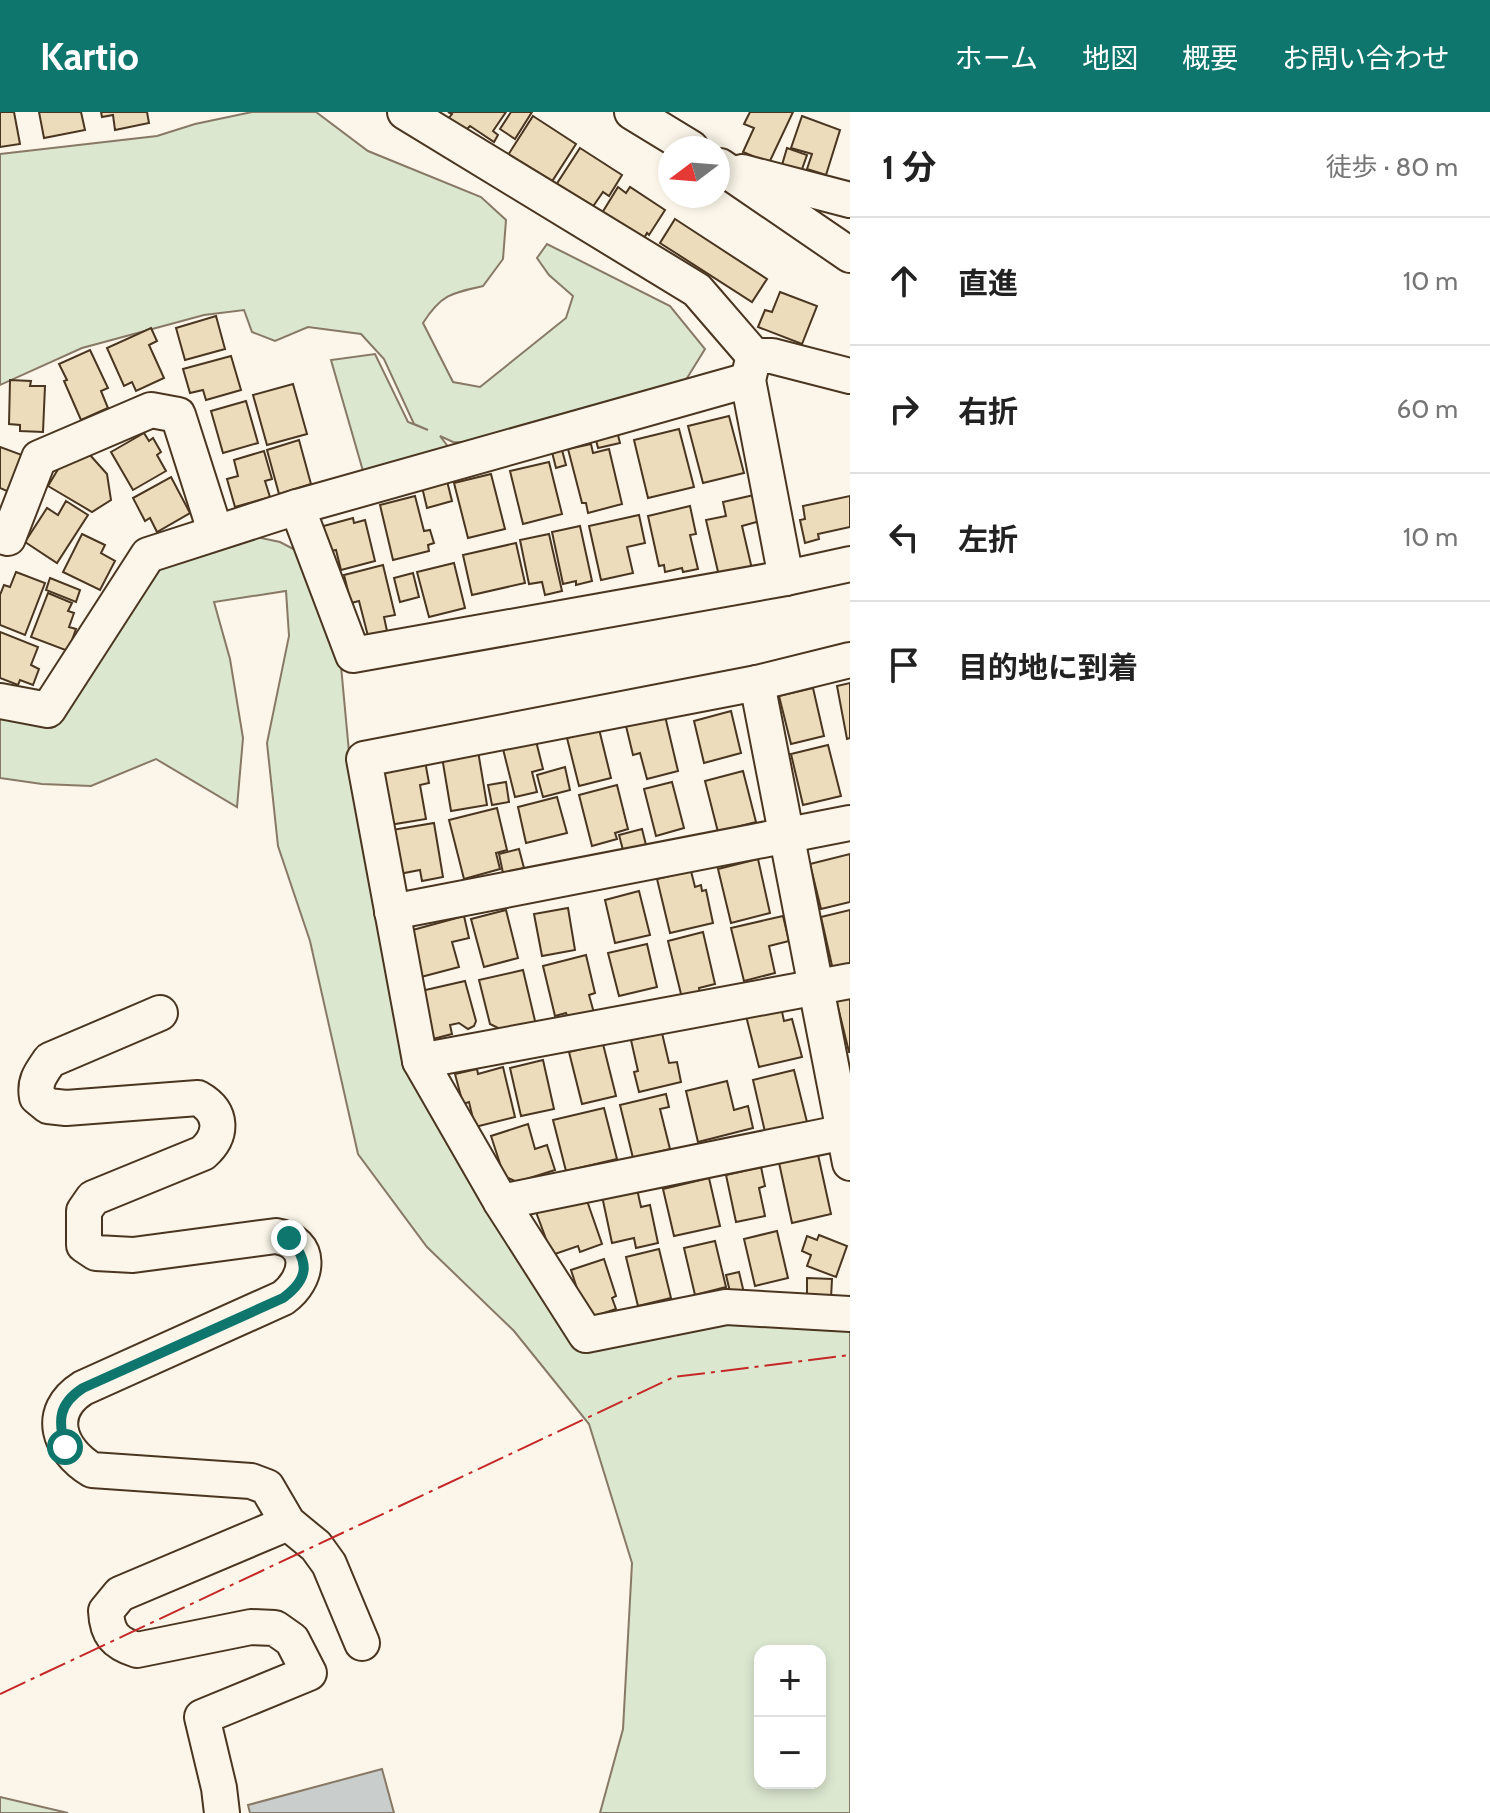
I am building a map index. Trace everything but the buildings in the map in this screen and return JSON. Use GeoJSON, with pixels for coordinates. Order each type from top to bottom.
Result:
{"type":"FeatureCollection","features":[{"type":"Feature","properties":{"kind":"street"},"geometry":{"type":"LineString","coordinates":[[405,112],[697,290],[751,368],[786,578]]}},
{"type":"Feature","properties":{"kind":"street"},"geometry":{"type":"LineString","coordinates":[[632,112],[671,136]]}},
{"type":"Feature","properties":{"kind":"street"},"geometry":{"type":"LineString","coordinates":[[730,169],[850,200]]}},
{"type":"Feature","properties":{"kind":"street"},"geometry":{"type":"LineString","coordinates":[[730,173],[850,255]]}},
{"type":"Feature","properties":{"kind":"street"},"geometry":{"type":"LineString","coordinates":[[0,701],[48,710],[148,555],[215,531],[751,368],[772,356],[850,376]]}},
{"type":"Feature","properties":{"kind":"street"},"geometry":{"type":"LineString","coordinates":[[0,536],[8,538],[39,458],[151,410],[178,415],[215,531]]}},
{"type":"Feature","properties":{"kind":"street"},"geometry":{"type":"LineString","coordinates":[[297,507],[353,655],[850,564]]}},
{"type":"Feature","properties":{"kind":"street"},"geometry":{"type":"LineString","coordinates":[[850,660],[757,683],[364,759],[420,1061],[501,1202],[586,1335],[726,1307],[850,1314]]}},
{"type":"Feature","properties":{"kind":"street"},"geometry":{"type":"LineString","coordinates":[[501,1202],[848,1142],[757,683]]}},
{"type":"Feature","properties":{"kind":"street"},"geometry":{"type":"LineString","coordinates":[[392,912],[850,823]]}},
{"type":"Feature","properties":{"kind":"street"},"geometry":{"type":"LineString","coordinates":[[420,1061],[850,981]]}},
{"type":"Feature","properties":{"kind":"street"},"geometry":{"type":"LineString","coordinates":[[160,1013],[50,1060],[35,1087],[37,1097],[48,1106],[66,1108],[198,1098],[207,1104],[216,1118],[218,1132],[212,1145],[203,1153],[93,1198],[84,1211],[84,1245],[96,1253],[133,1255],[276,1236],[289,1238],[299,1249],[304,1262],[303,1278],[296,1289],[283,1298],[83,1388],[70,1397],[60,1415],[65,1447],[92,1470],[251,1481],[267,1487],[288,1523],[316,1546],[329,1564],[362,1643]]}},
{"type":"Feature","properties":{"kind":"street"},"geometry":{"type":"LineString","coordinates":[[222,1813],[202,1717],[309,1673],[292,1640],[275,1628],[251,1627],[137,1650],[120,1645],[107,1629],[106,1611],[120,1594],[288,1523]]}},
{"type":"Feature","properties":{"kind":"green space"},"geometry":{"type":"Polygon","coordinates":[[[252,112],[316,112],[368,151],[481,197],[506,220],[503,259],[483,286],[441,301],[423,323],[453,382],[480,387],[566,318],[573,296],[549,275],[537,258],[547,244],[670,306],[705,349],[684,383],[497,444],[453,442],[440,436],[449,448],[363,471],[331,360],[375,354],[408,422],[428,430],[414,424],[384,359],[361,334],[308,327],[275,341],[252,332],[244,310],[204,315],[82,348],[0,385],[0,154],[157,136],[252,112]]]}},
{"type":"Feature","properties":{"kind":"green space"},"geometry":{"type":"Polygon","coordinates":[[[252,536],[280,542],[305,555],[341,666],[349,752],[410,1065],[517,1258],[537,1270],[583,1345],[723,1318],[850,1323],[850,1813],[600,1813],[623,1729],[632,1563],[589,1424],[514,1331],[427,1247],[358,1154],[310,941],[278,846],[267,743],[289,636],[286,591],[214,602],[230,659],[243,738],[237,807],[156,759],[91,786],[0,778],[0,710],[56,720],[160,566],[252,536]]]}},
{"type":"Feature","properties":{"kind":"green space"},"geometry":{"type":"Polygon","coordinates":[[[0,1797],[68,1813],[0,1813],[0,1797]]]}},
{"type":"Feature","properties":{"kind":"shaded area"},"geometry":{"type":"Polygon","coordinates":[[[382,1769],[394,1813],[250,1813],[248,1805],[382,1769]]]}},
{"type":"Feature","properties":{"kind":"power"},"geometry":{"type":"LineString","coordinates":[[0,1694],[674,1377],[850,1355]]}},
{"type":"Feature","properties":{"kind":"route"},"geometry":{"type":"LineString","coordinates":[[65,1447],[60,1415],[70,1397],[83,1388],[283,1298],[296,1289],[303,1278],[304,1262],[299,1249],[289,1238]]}}]}
